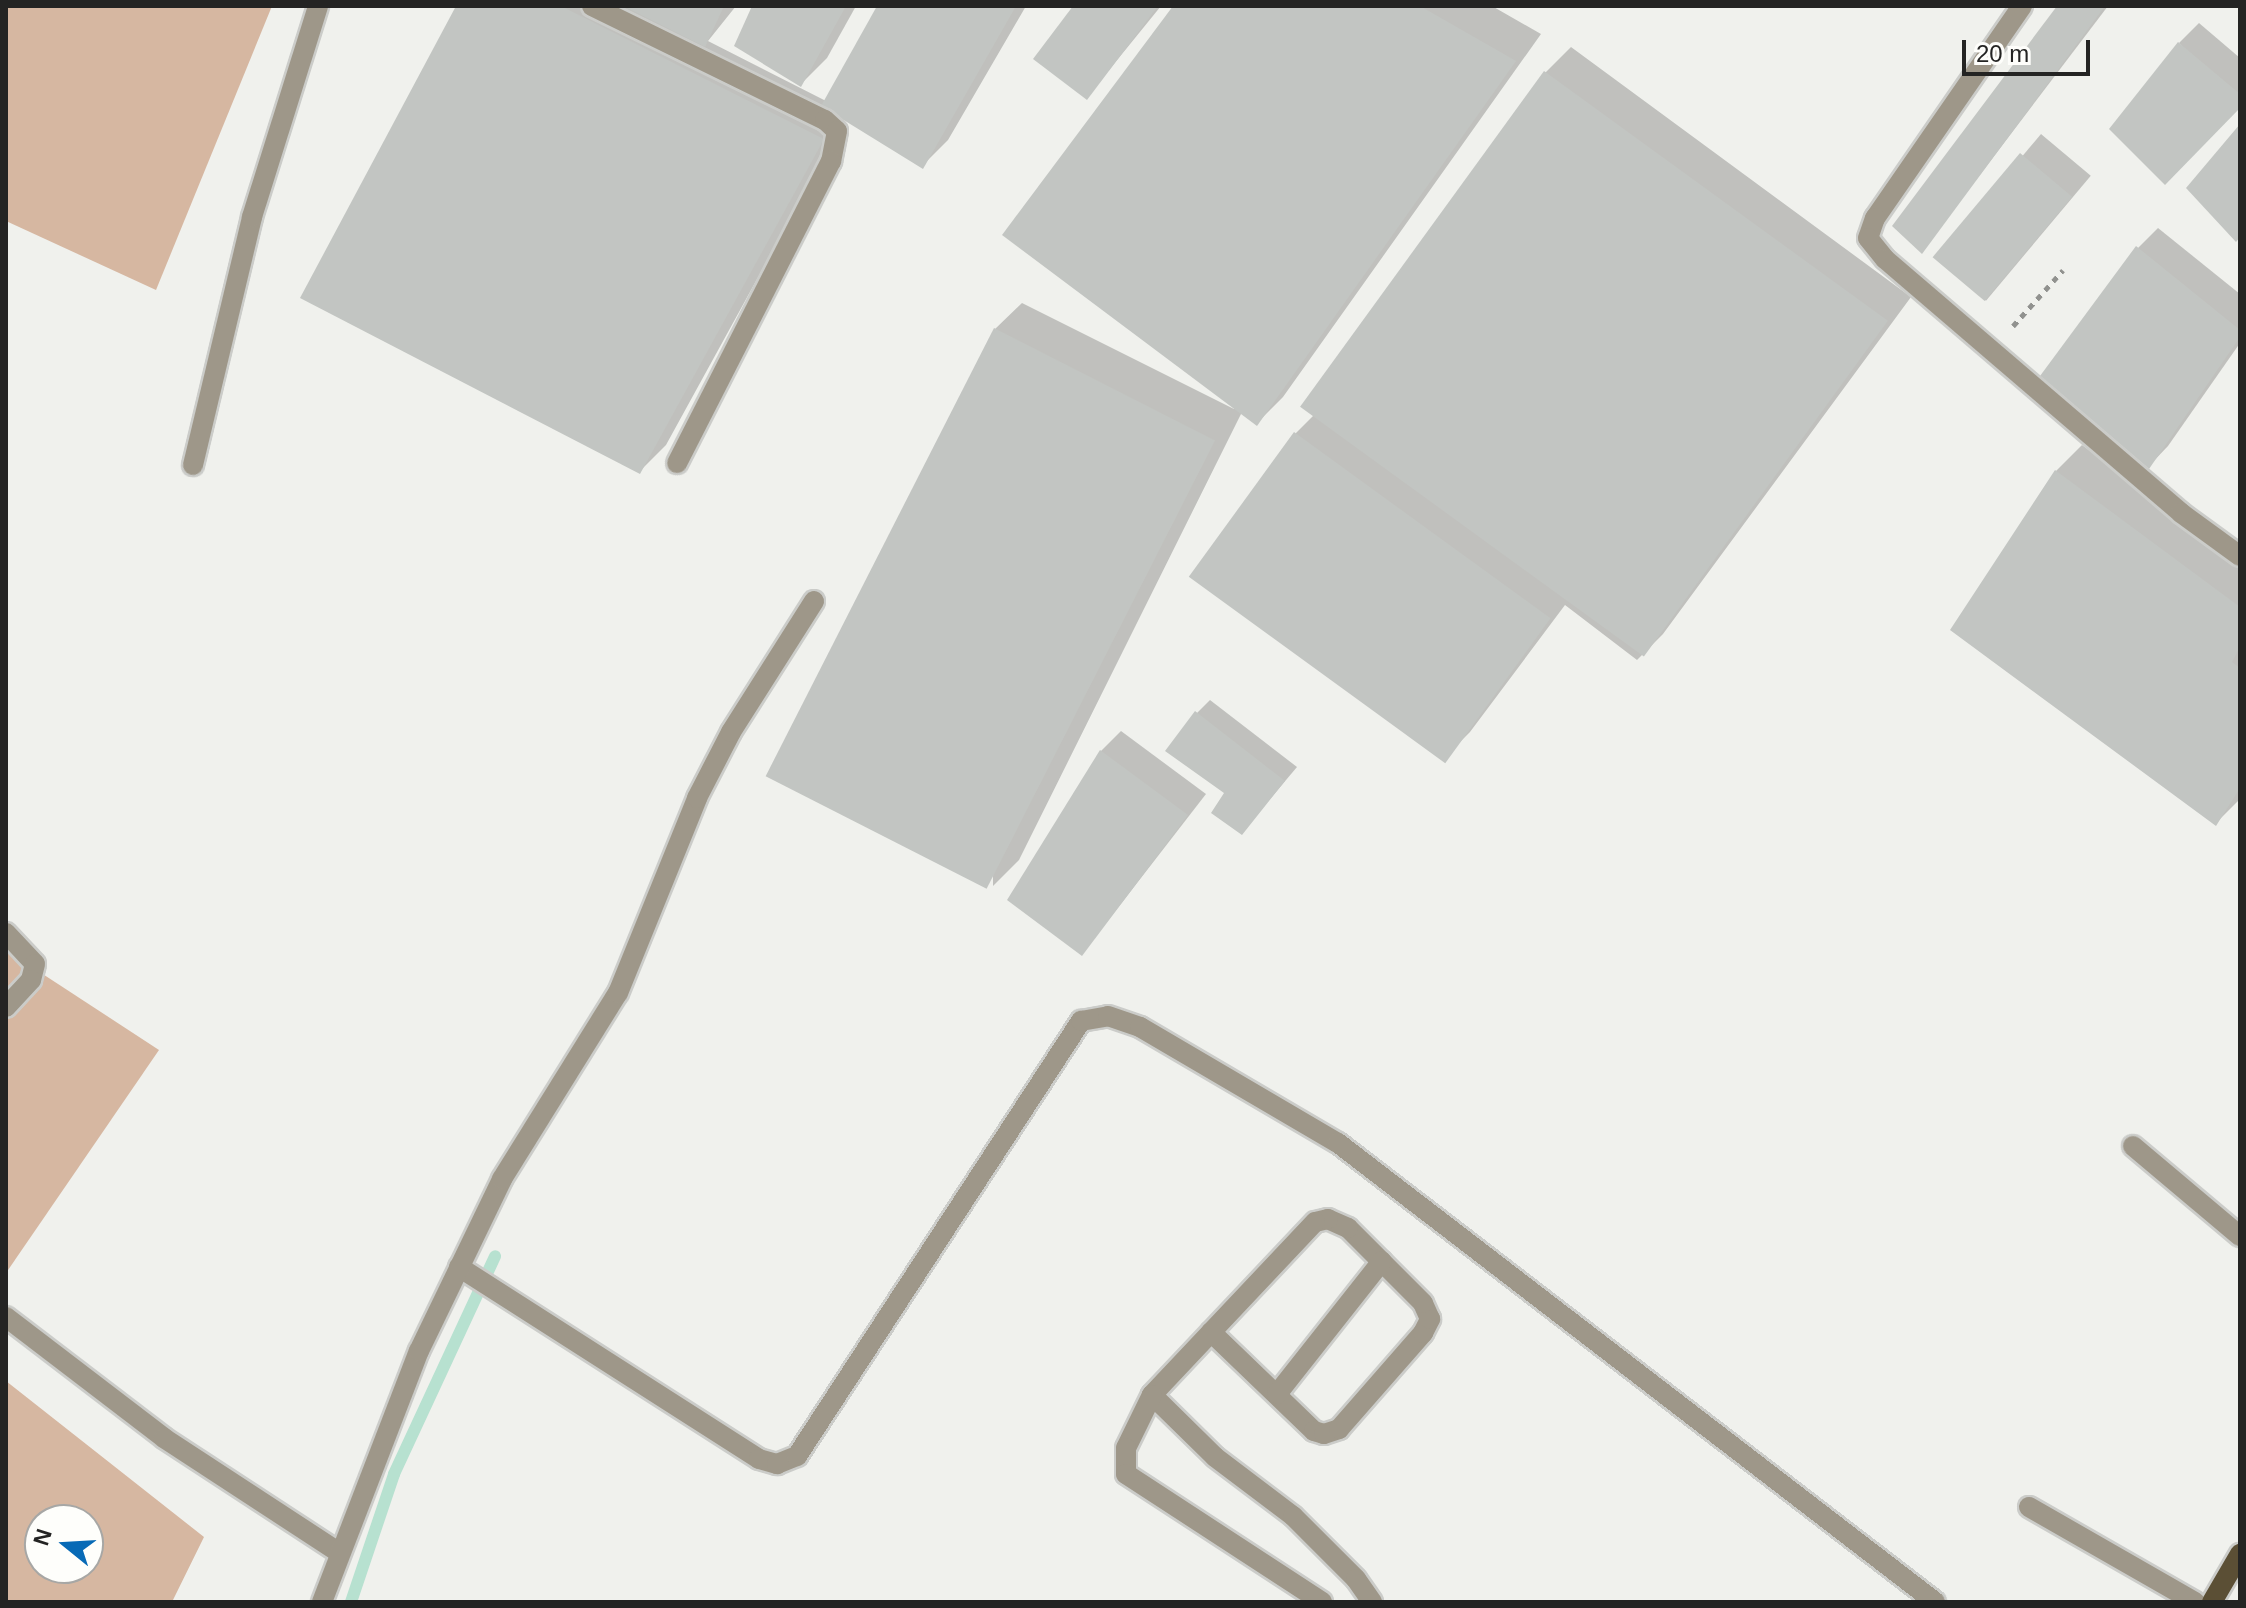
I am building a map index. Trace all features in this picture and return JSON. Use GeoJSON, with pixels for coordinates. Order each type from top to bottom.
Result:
{"type":"FeatureCollection","features":[{"type":"Feature","properties":{"kind":"main road"},"geometry":{"type":"LineString","coordinates":[[2212,1602],[2240,1554]]}},
{"type":"Feature","properties":{"kind":"street"},"geometry":{"type":"LineString","coordinates":[[193,465],[252,217],[318,6]]}},
{"type":"Feature","properties":{"kind":"street"},"geometry":{"type":"LineString","coordinates":[[592,6],[825,120],[837,131],[831,161],[677,463]]}},
{"type":"Feature","properties":{"kind":"street"},"geometry":{"type":"LineString","coordinates":[[2022,6],[1875,218],[1868,238],[1885,259],[1991,351],[2181,513],[2240,556]]}},
{"type":"Feature","properties":{"kind":"street"},"geometry":{"type":"LineString","coordinates":[[322,1602],[338,1552],[502,1179],[630,970],[697,798],[731,732],[814,601]]}},
{"type":"Feature","properties":{"kind":"street"},"geometry":{"type":"LineString","coordinates":[[6,933],[35,964],[31,980],[6,1007]]}},
{"type":"Feature","properties":{"kind":"street"},"geometry":{"type":"LineString","coordinates":[[463,1269],[759,1459],[777,1464],[797,1456],[1081,1021],[1108,1016],[1140,1027],[1338,1143],[1935,1602]]}},
{"type":"Feature","properties":{"kind":"street"},"geometry":{"type":"LineString","coordinates":[[2133,1146],[2240,1236]]}},
{"type":"Feature","properties":{"kind":"street"},"geometry":{"type":"LineString","coordinates":[[1211,1332],[1314,1431],[1339,1429],[1423,1333],[1430,1319],[1423,1303],[1348,1228],[1328,1219],[1315,1222],[1211,1332],[1152,1395],[1126,1448],[1126,1474],[1322,1602]]}},
{"type":"Feature","properties":{"kind":"street"},"geometry":{"type":"LineString","coordinates":[[1277,1394],[1382,1261]]}},
{"type":"Feature","properties":{"kind":"street"},"geometry":{"type":"LineString","coordinates":[[6,1317],[164,1438],[338,1552]]}},
{"type":"Feature","properties":{"kind":"street"},"geometry":{"type":"LineString","coordinates":[[1152,1395],[1215,1457],[1293,1516],[1372,1602]]}},
{"type":"Feature","properties":{"kind":"street"},"geometry":{"type":"LineString","coordinates":[[2029,1507],[2195,1602]]}},
{"type":"Feature","properties":{"kind":"path"},"geometry":{"type":"LineString","coordinates":[[1991,351],[2063,270]]}},
{"type":"Feature","properties":{"kind":"shaded area"},"geometry":{"type":"Polygon","coordinates":[[[6,6],[272,6],[156,290],[6,221],[6,6]]]}},
{"type":"Feature","properties":{"kind":"shaded area"},"geometry":{"type":"Polygon","coordinates":[[[6,950],[159,1050],[6,1273],[6,950]]]}},
{"type":"Feature","properties":{"kind":"shaded area"},"geometry":{"type":"Polygon","coordinates":[[[6,1381],[204,1537],[172,1602],[6,1602],[6,1381]]]}},
{"type":"Feature","properties":{"kind":"building"},"geometry":{"type":"Polygon","coordinates":[[[456,6],[561,6],[824,139],[640,474],[300,298],[456,6]]]}},
{"type":"Feature","properties":{"kind":"building"},"geometry":{"type":"Polygon","coordinates":[[[623,6],[724,6],[705,47],[623,6]]]}},
{"type":"Feature","properties":{"kind":"building"},"geometry":{"type":"Polygon","coordinates":[[[752,6],[846,6],[801,87],[734,46],[752,6]]]}},
{"type":"Feature","properties":{"kind":"building"},"geometry":{"type":"Polygon","coordinates":[[[877,6],[1016,6],[923,169],[821,106],[877,6]]]}},
{"type":"Feature","properties":{"kind":"building"},"geometry":{"type":"Polygon","coordinates":[[[1073,6],[1158,6],[1087,100],[1033,59],[1073,6]]]}},
{"type":"Feature","properties":{"kind":"building"},"geometry":{"type":"Polygon","coordinates":[[[1173,6],[1420,6],[1516,61],[1257,426],[1002,235],[1173,6]]]}},
{"type":"Feature","properties":{"kind":"building"},"geometry":{"type":"Polygon","coordinates":[[[2057,6],[2105,6],[1922,254],[1892,226],[2057,6]]]}},
{"type":"Feature","properties":{"kind":"building"},"geometry":{"type":"Polygon","coordinates":[[[2178,42],[2240,94],[2240,108],[2165,185],[2109,129],[2178,42]]]}},
{"type":"Feature","properties":{"kind":"building"},"geometry":{"type":"Polygon","coordinates":[[[1544,71],[1888,321],[1644,657],[1300,407],[1544,71]]]}},
{"type":"Feature","properties":{"kind":"building"},"geometry":{"type":"Polygon","coordinates":[[[2240,124],[2240,237],[2236,242],[2186,188],[2240,124]]]}},
{"type":"Feature","properties":{"kind":"building"},"geometry":{"type":"Polygon","coordinates":[[[2020,153],[2072,197],[1985,301],[1933,257],[2020,153]]]}},
{"type":"Feature","properties":{"kind":"building"},"geometry":{"type":"Polygon","coordinates":[[[2136,246],[2240,330],[2240,337],[2149,469],[2040,376],[2136,246]]]}},
{"type":"Feature","properties":{"kind":"building"},"geometry":{"type":"Polygon","coordinates":[[[994,328],[1215,441],[987,889],[766,776],[994,328]]]}},
{"type":"Feature","properties":{"kind":"building"},"geometry":{"type":"Polygon","coordinates":[[[1294,432],[1550,618],[1445,763],[1189,577],[1294,432]]]}},
{"type":"Feature","properties":{"kind":"building"},"geometry":{"type":"Polygon","coordinates":[[[2055,470],[2240,607],[2240,647],[2232,662],[2240,668],[2240,788],[2216,826],[1950,630],[2055,470]]]}},
{"type":"Feature","properties":{"kind":"building"},"geometry":{"type":"Polygon","coordinates":[[[1195,711],[1285,781],[1242,835],[1211,813],[1224,793],[1165,751],[1195,711]]]}},
{"type":"Feature","properties":{"kind":"building"},"geometry":{"type":"Polygon","coordinates":[[[1100,750],[1188,815],[1082,956],[1007,900],[1100,750]]]}},
{"type":"Feature","properties":{"kind":"waterway"},"geometry":{"type":"LineString","coordinates":[[351,1602],[394,1474],[495,1256]]}}]}
